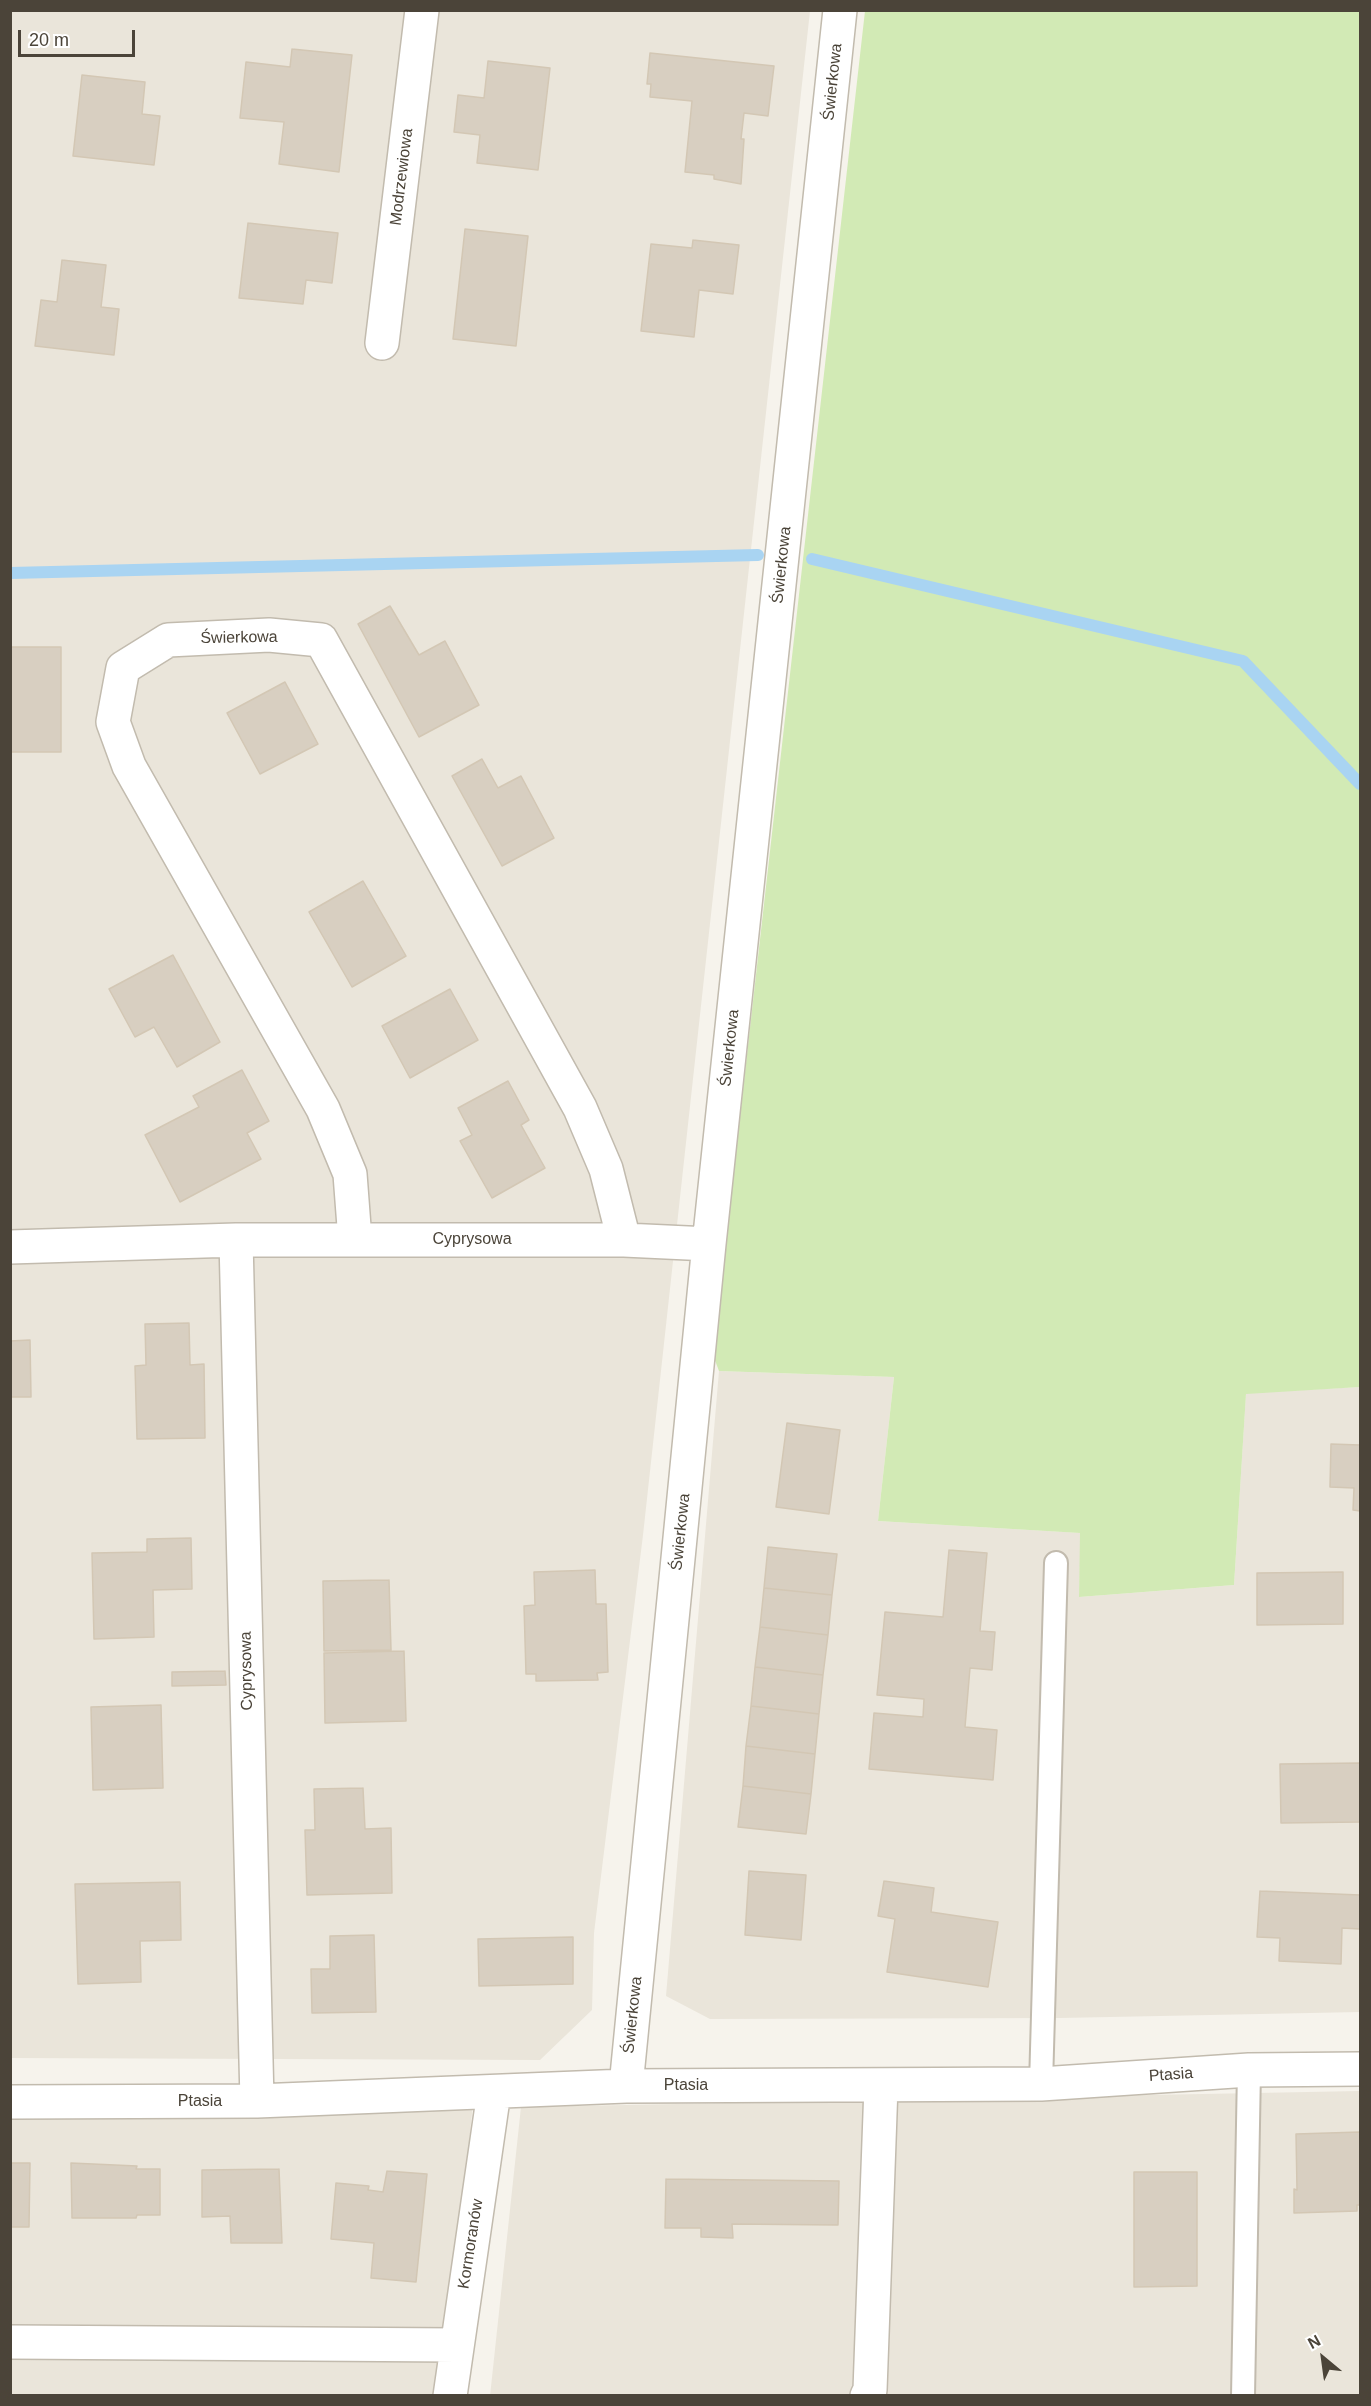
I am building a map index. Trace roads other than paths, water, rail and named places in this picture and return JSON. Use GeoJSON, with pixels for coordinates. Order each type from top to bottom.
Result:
{"type":"FeatureCollection","features":[{"type":"Feature","properties":{"kind":"street","name":"Modrzewiowa"},"geometry":{"type":"LineString","coordinates":[[382,343],[422,10]]}},
{"type":"Feature","properties":{"kind":"street","name":"Świerkowa"},"geometry":{"type":"LineString","coordinates":[[626,2086],[709,1244],[840,10]]}},
{"type":"Feature","properties":{"kind":"street","name":"Świerkowa"},"geometry":{"type":"LineString","coordinates":[[355,1240],[350,1174],[323,1109],[129,766],[113,722],[123,668],[168,640],[269,635],[321,640],[580,1108],[606,1168],[624,1240]]}},
{"type":"Feature","properties":{"kind":"street","name":"Cyprysowa"},"geometry":{"type":"LineString","coordinates":[[10,1247],[236,1240],[624,1240],[709,1244]]}},
{"type":"Feature","properties":{"kind":"street","name":"Cyprysowa"},"geometry":{"type":"LineString","coordinates":[[236,1240],[257,2101]]}},
{"type":"Feature","properties":{"kind":"street","name":"Ptasia"},"geometry":{"type":"LineString","coordinates":[[10,2102],[257,2101],[626,2086],[1041,2084],[1249,2070],[1360,2069]]}},
{"type":"Feature","properties":{"kind":"street"},"geometry":{"type":"LineString","coordinates":[[867,2396],[870,2390],[881,2086]]}},
{"type":"Feature","properties":{"kind":"street","name":"Kormoranów"},"geometry":{"type":"LineString","coordinates":[[450,2396],[494,2092]]}},
{"type":"Feature","properties":{"kind":"street"},"geometry":{"type":"LineString","coordinates":[[10,2342],[456,2345]]}},
{"type":"Feature","properties":{"kind":"lane"},"geometry":{"type":"LineString","coordinates":[[1041,2084],[1056,1563]]}},
{"type":"Feature","properties":{"kind":"lane"},"geometry":{"type":"LineString","coordinates":[[1243,2396],[1249,2070]]}},
{"type":"Feature","properties":{"kind":"waterway"},"geometry":{"type":"LineString","coordinates":[[10,573],[758,555]]}},
{"type":"Feature","properties":{"kind":"waterway"},"geometry":{"type":"LineString","coordinates":[[812,559],[1243,661],[1360,784]]}}]}
